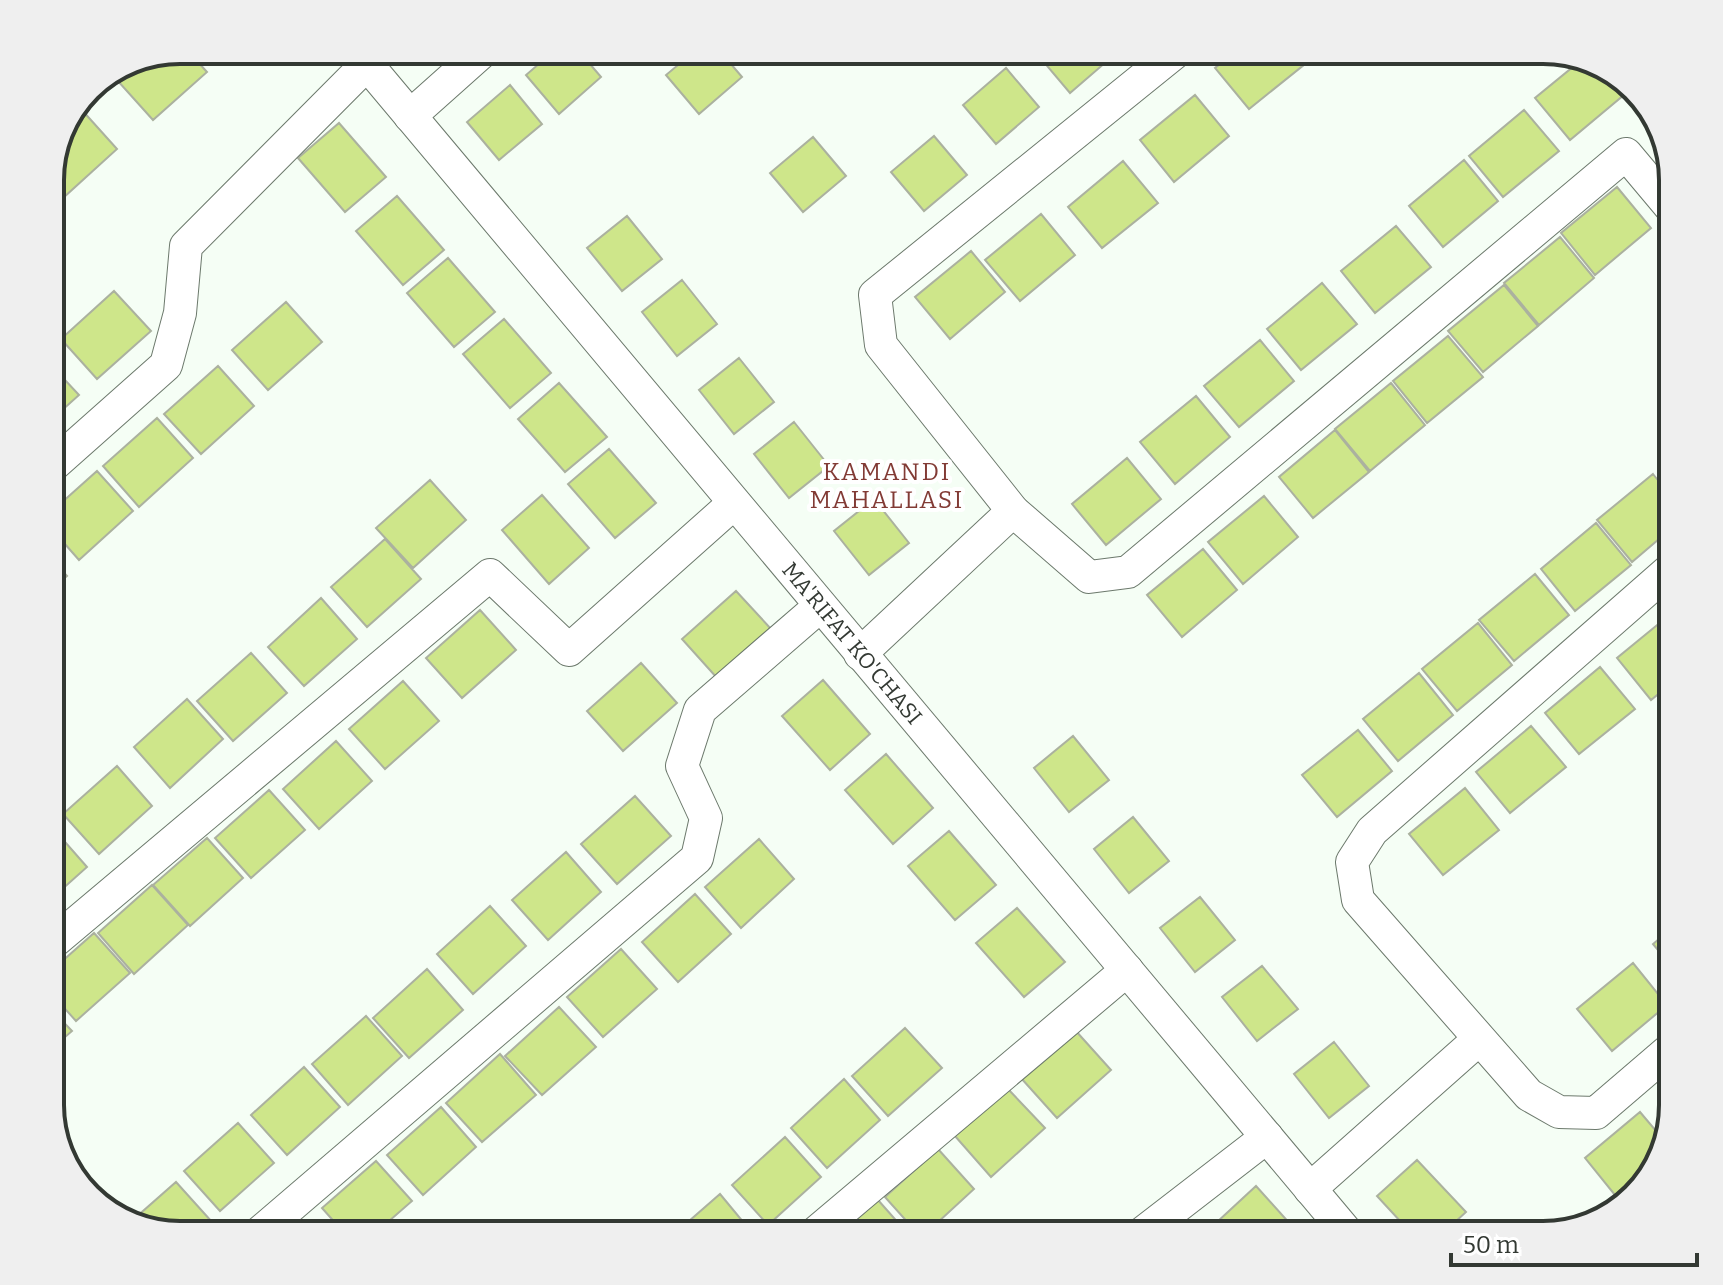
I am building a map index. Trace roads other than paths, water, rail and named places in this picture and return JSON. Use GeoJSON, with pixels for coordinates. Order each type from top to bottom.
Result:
{"type":"FeatureCollection","features":[{"type":"Feature","properties":{"kind":"street"},"geometry":{"type":"LineString","coordinates":[[64,456],[166,365],[180,313],[186,246],[355,64]]}},
{"type":"Feature","properties":{"kind":"street","name":"MA'RIFAT KO'CHASI"},"geometry":{"type":"LineString","coordinates":[[367,64],[819,607],[1337,1221]]}},
{"type":"Feature","properties":{"kind":"street"},"geometry":{"type":"LineString","coordinates":[[410,116],[468,64]]}},
{"type":"Feature","properties":{"kind":"street"},"geometry":{"type":"LineString","coordinates":[[1161,64],[875,295],[881,345],[1013,511],[1089,577],[1128,572],[1626,154],[1659,193]]}},
{"type":"Feature","properties":{"kind":"street"},"geometry":{"type":"LineString","coordinates":[[64,933],[490,575],[569,650],[734,503]]}},
{"type":"Feature","properties":{"kind":"street"},"geometry":{"type":"LineString","coordinates":[[860,654],[1013,511]]}},
{"type":"Feature","properties":{"kind":"street"},"geometry":{"type":"LineString","coordinates":[[1659,579],[1372,831],[1352,862],[1358,900],[1529,1095],[1559,1112],[1596,1113],[1659,1059]]}},
{"type":"Feature","properties":{"kind":"street"},"geometry":{"type":"LineString","coordinates":[[273,1221],[697,858],[706,818],[682,766],[700,710],[819,607]]}},
{"type":"Feature","properties":{"kind":"street"},"geometry":{"type":"LineString","coordinates":[[830,1221],[1127,970]]}},
{"type":"Feature","properties":{"kind":"street"},"geometry":{"type":"LineString","coordinates":[[1310,1189],[1478,1040]]}},
{"type":"Feature","properties":{"kind":"street"},"geometry":{"type":"LineString","coordinates":[[1158,1221],[1267,1137]]}},
{"type":"Feature","properties":{"kind":"district","name":"KAMANDI MAHALLASI"},"geometry":{"type":"Point","coordinates":[887,486]}}]}
